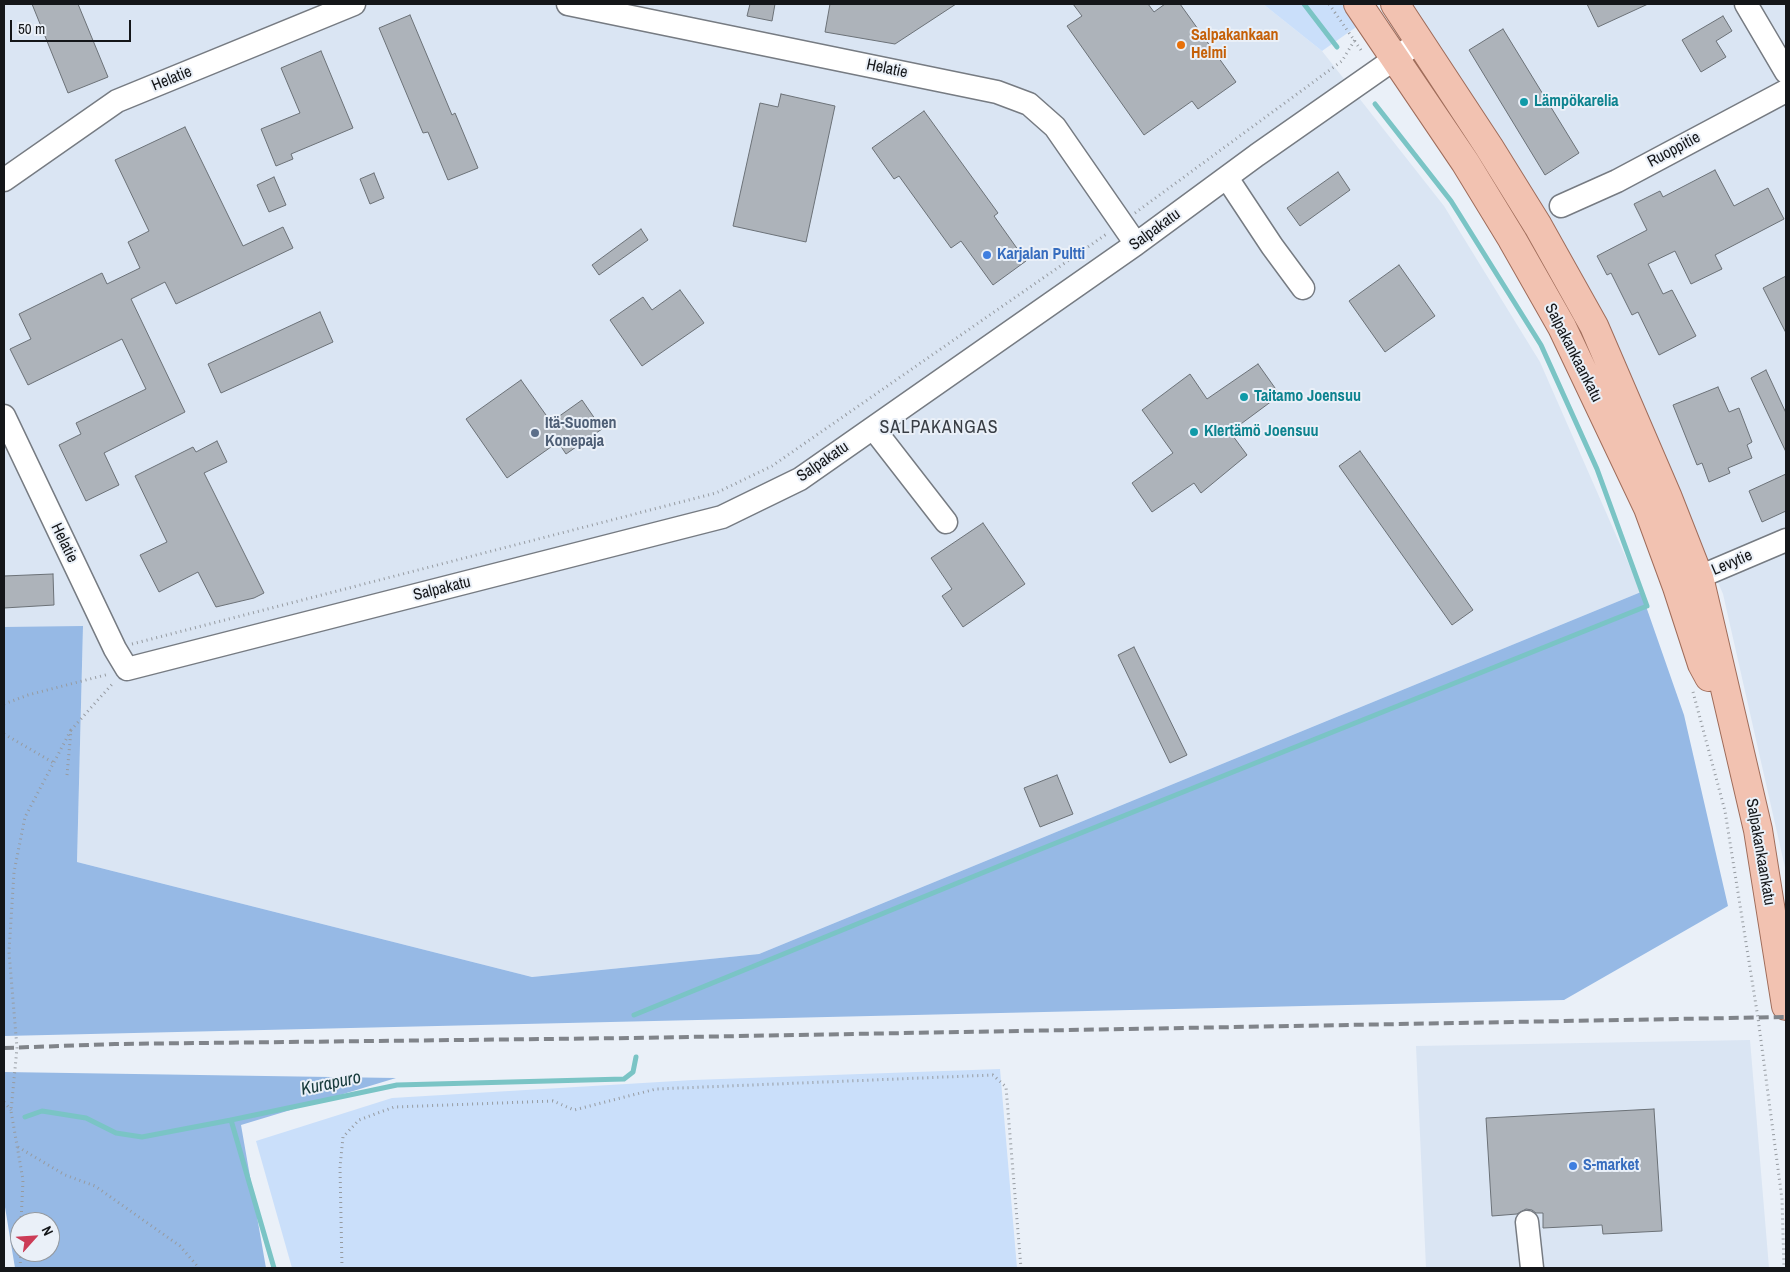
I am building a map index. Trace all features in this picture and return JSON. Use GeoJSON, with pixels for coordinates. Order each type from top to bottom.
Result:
{"type":"FeatureCollection","features":[{"type":"Feature","properties":{"kind":"main road","name":"Salpakankaankatu"},"geometry":{"type":"LineString","coordinates":[[1358,4],[1385,65],[1465,162],[1512,239],[1562,327],[1648,508],[1688,582]]}},
{"type":"Feature","properties":{"kind":"main road","name":"Salpakankaankatu"},"geometry":{"type":"LineString","coordinates":[[1395,4],[1489,147],[1538,226],[1594,326],[1664,489],[1688,582],[1736,730],[1758,830],[1786,1006]]}},
{"type":"Feature","properties":{"kind":"street","name":"Helatie"},"geometry":{"type":"LineString","coordinates":[[4,180],[117,101],[354,4]]}},
{"type":"Feature","properties":{"kind":"street","name":"Helatie"},"geometry":{"type":"LineString","coordinates":[[568,4],[997,92],[1029,104],[1055,127],[1136,244]]}},
{"type":"Feature","properties":{"kind":"street"},"geometry":{"type":"LineString","coordinates":[[1746,4],[1786,72]]}},
{"type":"Feature","properties":{"kind":"street","name":"Salpakatu"},"geometry":{"type":"LineString","coordinates":[[127,669],[722,517],[800,479],[1136,244],[1420,41]]}},
{"type":"Feature","properties":{"kind":"street","name":"Ruoppitie"},"geometry":{"type":"LineString","coordinates":[[1561,206],[1617,181],[1786,91]]}},
{"type":"Feature","properties":{"kind":"street"},"geometry":{"type":"LineString","coordinates":[[1227,178],[1272,246],[1303,288]]}},
{"type":"Feature","properties":{"kind":"street","name":"Helatie"},"geometry":{"type":"LineString","coordinates":[[4,416],[115,649],[127,669]]}},
{"type":"Feature","properties":{"kind":"street"},"geometry":{"type":"LineString","coordinates":[[873,428],[946,522]]}},
{"type":"Feature","properties":{"kind":"street","name":"Levytie"},"geometry":{"type":"LineString","coordinates":[[1688,582],[1786,540]]}},
{"type":"Feature","properties":{"kind":"street"},"geometry":{"type":"LineString","coordinates":[[1527,1222],[1532,1268]]}},
{"type":"Feature","properties":{"kind":"path"},"geometry":{"type":"LineString","coordinates":[[1328,4],[1354,40],[1385,65]]}},
{"type":"Feature","properties":{"kind":"path"},"geometry":{"type":"LineString","coordinates":[[115,649],[716,493],[772,466],[1122,222],[1342,61],[1354,40]]}},
{"type":"Feature","properties":{"kind":"path"},"geometry":{"type":"LineString","coordinates":[[4,704],[28,695],[127,669]]}},
{"type":"Feature","properties":{"kind":"path"},"geometry":{"type":"LineString","coordinates":[[22,1212],[23,1180],[11,1111],[17,1048],[9,952],[14,872],[25,817],[71,730],[127,669]]}},
{"type":"Feature","properties":{"kind":"path"},"geometry":{"type":"LineString","coordinates":[[1693,692],[1725,810],[1756,1009],[1782,1199],[1784,1268]]}},
{"type":"Feature","properties":{"kind":"path"},"geometry":{"type":"LineString","coordinates":[[67,775],[71,730]]}},
{"type":"Feature","properties":{"kind":"path"},"geometry":{"type":"LineString","coordinates":[[4,734],[54,763]]}},
{"type":"Feature","properties":{"kind":"path"},"geometry":{"type":"LineString","coordinates":[[342,1268],[340,1167],[343,1137],[359,1120],[394,1107],[553,1101],[574,1110],[656,1089],[994,1075],[1006,1087],[1021,1268]]}},
{"type":"Feature","properties":{"kind":"path"},"geometry":{"type":"LineString","coordinates":[[4,1102],[11,1111]]}},
{"type":"Feature","properties":{"kind":"path"},"geometry":{"type":"LineString","coordinates":[[18,1147],[65,1175],[95,1186],[180,1246],[199,1268]]}},
{"type":"Feature","properties":{"kind":"shaded area"},"geometry":{"type":"Polygon","coordinates":[[[4,4],[1263,4],[1322,51],[1444,206],[1540,362],[1641,592],[759,954],[532,977],[77,862],[83,627],[4,627],[4,4]]]}},
{"type":"Feature","properties":{"kind":"shaded area"},"geometry":{"type":"Polygon","coordinates":[[[1263,4],[1343,4],[1359,25],[1322,51],[1263,4]]]}},
{"type":"Feature","properties":{"kind":"shaded area"},"geometry":{"type":"Polygon","coordinates":[[[1404,4],[1786,4],[1786,872],[1723,594],[1642,406],[1404,4]]]}},
{"type":"Feature","properties":{"kind":"shaded area"},"geometry":{"type":"Polygon","coordinates":[[[1641,592],[1684,715],[1728,906],[1564,1000],[4,1036],[4,627],[83,626],[77,862],[532,977],[759,954],[1641,592]]]}},
{"type":"Feature","properties":{"kind":"shaded area"},"geometry":{"type":"Polygon","coordinates":[[[1750,1040],[1769,1268],[1426,1268],[1416,1046],[1750,1040]]]}},
{"type":"Feature","properties":{"kind":"shaded area"},"geometry":{"type":"Polygon","coordinates":[[[1000,1069],[1017,1268],[292,1268],[256,1141],[392,1098],[693,1080],[1000,1069]]]}},
{"type":"Feature","properties":{"kind":"shaded area"},"geometry":{"type":"Polygon","coordinates":[[[4,1072],[396,1078],[241,1125],[266,1268],[15,1268],[14,1262],[60,1262],[60,1212],[10,1212],[10,1238],[4,1201],[4,1072]]]}},
{"type":"Feature","properties":{"kind":"building"},"geometry":{"type":"Polygon","coordinates":[[[32,4],[78,4],[108,77],[68,93],[32,4]]]}},
{"type":"Feature","properties":{"kind":"building"},"geometry":{"type":"Polygon","coordinates":[[[750,4],[775,4],[772,21],[747,16],[750,4]]]}},
{"type":"Feature","properties":{"kind":"building"},"geometry":{"type":"Polygon","coordinates":[[[830,4],[956,4],[895,44],[825,32],[830,4]]]}},
{"type":"Feature","properties":{"kind":"building"},"geometry":{"type":"Polygon","coordinates":[[[1073,4],[1148,4],[1154,12],[1165,4],[1180,4],[1236,82],[1198,109],[1192,101],[1144,135],[1067,26],[1082,16],[1073,4]]]}},
{"type":"Feature","properties":{"kind":"building"},"geometry":{"type":"Polygon","coordinates":[[[1587,4],[1648,4],[1598,27],[1587,4]]]}},
{"type":"Feature","properties":{"kind":"building"},"geometry":{"type":"Polygon","coordinates":[[[410,15],[452,115],[455,113],[478,168],[448,180],[428,132],[423,133],[379,28],[410,15]]]}},
{"type":"Feature","properties":{"kind":"building"},"geometry":{"type":"Polygon","coordinates":[[[1723,16],[1732,31],[1716,41],[1726,57],[1701,72],[1682,40],[1723,16]]]}},
{"type":"Feature","properties":{"kind":"building","name":"Lämpökarelia"},"geometry":{"type":"Polygon","coordinates":[[[1503,29],[1579,153],[1545,175],[1469,50],[1503,29]]]}},
{"type":"Feature","properties":{"kind":"building"},"geometry":{"type":"Polygon","coordinates":[[[321,51],[353,128],[291,154],[293,159],[276,166],[261,129],[300,113],[281,68],[321,51]]]}},
{"type":"Feature","properties":{"kind":"building"},"geometry":{"type":"Polygon","coordinates":[[[781,94],[835,106],[806,242],[733,226],[760,103],[778,107],[781,94]]]}},
{"type":"Feature","properties":{"kind":"building"},"geometry":{"type":"Polygon","coordinates":[[[924,111],[998,213],[994,216],[1026,261],[993,285],[961,241],[951,248],[899,176],[894,179],[872,148],[924,111]]]}},
{"type":"Feature","properties":{"kind":"building"},"geometry":{"type":"Polygon","coordinates":[[[185,127],[243,246],[283,227],[293,248],[176,304],[165,282],[131,299],[185,412],[104,453],[119,485],[86,501],[59,445],[81,434],[76,423],[146,389],[122,339],[28,385],[10,349],[31,339],[19,314],[102,273],[107,284],[140,268],[128,242],[149,231],[115,160],[185,127]]]}},
{"type":"Feature","properties":{"kind":"building"},"geometry":{"type":"Polygon","coordinates":[[[1715,170],[1734,206],[1768,188],[1784,219],[1715,255],[1722,269],[1691,284],[1675,251],[1648,264],[1663,294],[1672,290],[1696,336],[1659,355],[1638,312],[1632,315],[1611,273],[1607,275],[1597,256],[1647,230],[1634,204],[1660,191],[1663,197],[1715,170]]]}},
{"type":"Feature","properties":{"kind":"building"},"geometry":{"type":"Polygon","coordinates":[[[1338,172],[1350,190],[1300,226],[1287,208],[1338,172]]]}},
{"type":"Feature","properties":{"kind":"building"},"geometry":{"type":"Polygon","coordinates":[[[374,173],[384,198],[370,204],[360,179],[374,173]]]}},
{"type":"Feature","properties":{"kind":"building"},"geometry":{"type":"Polygon","coordinates":[[[274,177],[286,205],[269,212],[257,185],[274,177]]]}},
{"type":"Feature","properties":{"kind":"building"},"geometry":{"type":"Polygon","coordinates":[[[641,229],[648,240],[599,275],[592,265],[641,229]]]}},
{"type":"Feature","properties":{"kind":"building"},"geometry":{"type":"Polygon","coordinates":[[[1399,265],[1435,316],[1385,352],[1349,301],[1399,265]]]}},
{"type":"Feature","properties":{"kind":"building"},"geometry":{"type":"Polygon","coordinates":[[[1786,276],[1786,333],[1763,288],[1786,276]]]}},
{"type":"Feature","properties":{"kind":"building"},"geometry":{"type":"Polygon","coordinates":[[[680,290],[704,323],[642,366],[610,320],[643,297],[652,310],[680,290]]]}},
{"type":"Feature","properties":{"kind":"building"},"geometry":{"type":"Polygon","coordinates":[[[320,312],[333,342],[221,393],[208,364],[320,312]]]}},
{"type":"Feature","properties":{"kind":"building"},"geometry":{"type":"Polygon","coordinates":[[[1258,364],[1280,395],[1230,432],[1247,455],[1201,493],[1194,483],[1152,512],[1132,483],[1173,453],[1142,410],[1190,374],[1207,399],[1258,364]]]}},
{"type":"Feature","properties":{"kind":"building"},"geometry":{"type":"Polygon","coordinates":[[[1766,370],[1786,413],[1786,452],[1751,378],[1766,370]]]}},
{"type":"Feature","properties":{"kind":"building"},"geometry":{"type":"Polygon","coordinates":[[[521,380],[551,422],[582,400],[602,429],[566,454],[558,442],[507,478],[466,419],[521,380]]]}},
{"type":"Feature","properties":{"kind":"building"},"geometry":{"type":"Polygon","coordinates":[[[1718,387],[1729,412],[1739,408],[1752,442],[1747,445],[1752,458],[1728,468],[1730,473],[1709,482],[1702,463],[1697,465],[1673,405],[1718,387]]]}},
{"type":"Feature","properties":{"kind":"building"},"geometry":{"type":"Polygon","coordinates":[[[217,441],[227,462],[204,473],[264,593],[254,598],[216,607],[198,572],[159,592],[140,555],[167,542],[135,476],[193,447],[196,452],[217,441]]]}},
{"type":"Feature","properties":{"kind":"building"},"geometry":{"type":"Polygon","coordinates":[[[1360,451],[1473,610],[1452,625],[1339,466],[1360,451]]]}},
{"type":"Feature","properties":{"kind":"building"},"geometry":{"type":"Polygon","coordinates":[[[1786,474],[1786,511],[1762,522],[1749,491],[1786,474]]]}},
{"type":"Feature","properties":{"kind":"building"},"geometry":{"type":"Polygon","coordinates":[[[983,523],[1025,584],[963,627],[942,596],[952,589],[931,558],[983,523]]]}},
{"type":"Feature","properties":{"kind":"building"},"geometry":{"type":"Polygon","coordinates":[[[53,574],[54,605],[4,608],[4,576],[53,574]]]}},
{"type":"Feature","properties":{"kind":"building"},"geometry":{"type":"Polygon","coordinates":[[[1134,647],[1187,755],[1170,763],[1118,655],[1134,647]]]}},
{"type":"Feature","properties":{"kind":"building"},"geometry":{"type":"Polygon","coordinates":[[[1057,775],[1073,814],[1040,827],[1024,788],[1057,775]]]}},
{"type":"Feature","properties":{"kind":"building","name":"S-market"},"geometry":{"type":"Polygon","coordinates":[[[1654,1109],[1662,1231],[1603,1234],[1602,1225],[1543,1228],[1543,1213],[1536,1213],[1526,1209],[1517,1214],[1492,1216],[1486,1118],[1654,1109]]]}},
{"type":"Feature","properties":{"kind":"waterway"},"geometry":{"type":"LineString","coordinates":[[1304,4],[1337,47]]}},
{"type":"Feature","properties":{"kind":"waterway"},"geometry":{"type":"LineString","coordinates":[[634,1015],[1036,851],[1647,606],[1597,469],[1541,345],[1451,201],[1375,104]]}},
{"type":"Feature","properties":{"kind":"waterway","name":"Kurapuro"},"geometry":{"type":"LineString","coordinates":[[25,1117],[42,1111],[86,1118],[116,1133],[142,1137],[397,1085],[624,1079],[633,1072],[636,1057]]}},
{"type":"Feature","properties":{"kind":"waterway"},"geometry":{"type":"LineString","coordinates":[[231,1120],[274,1268]]}},
{"type":"Feature","properties":{"kind":"railway"},"geometry":{"type":"LineString","coordinates":[[4,1048],[115,1044],[631,1038],[1786,1017]]}},
{"type":"Feature","properties":{"kind":"place","name":"Salpakankaan Helmi"},"geometry":{"type":"Point","coordinates":[1181,45]}},
{"type":"Feature","properties":{"kind":"place","name":"Lämpökarelia"},"geometry":{"type":"Point","coordinates":[1524,102]}},
{"type":"Feature","properties":{"kind":"place","name":"Karjalan Pultti"},"geometry":{"type":"Point","coordinates":[987,255]}},
{"type":"Feature","properties":{"kind":"place","name":"Taitamo Joensuu"},"geometry":{"type":"Point","coordinates":[1244,397]}},
{"type":"Feature","properties":{"kind":"place","name":"KIertämö Joensuu"},"geometry":{"type":"Point","coordinates":[1194,432]}},
{"type":"Feature","properties":{"kind":"place","name":"Itä-Suomen Konepaja"},"geometry":{"type":"Point","coordinates":[535,433]}},
{"type":"Feature","properties":{"kind":"place","name":"S-market"},"geometry":{"type":"Point","coordinates":[1573,1166]}},
{"type":"Feature","properties":{"kind":"district","name":"SALPAKANGAS"},"geometry":{"type":"Point","coordinates":[939,428]}}]}
